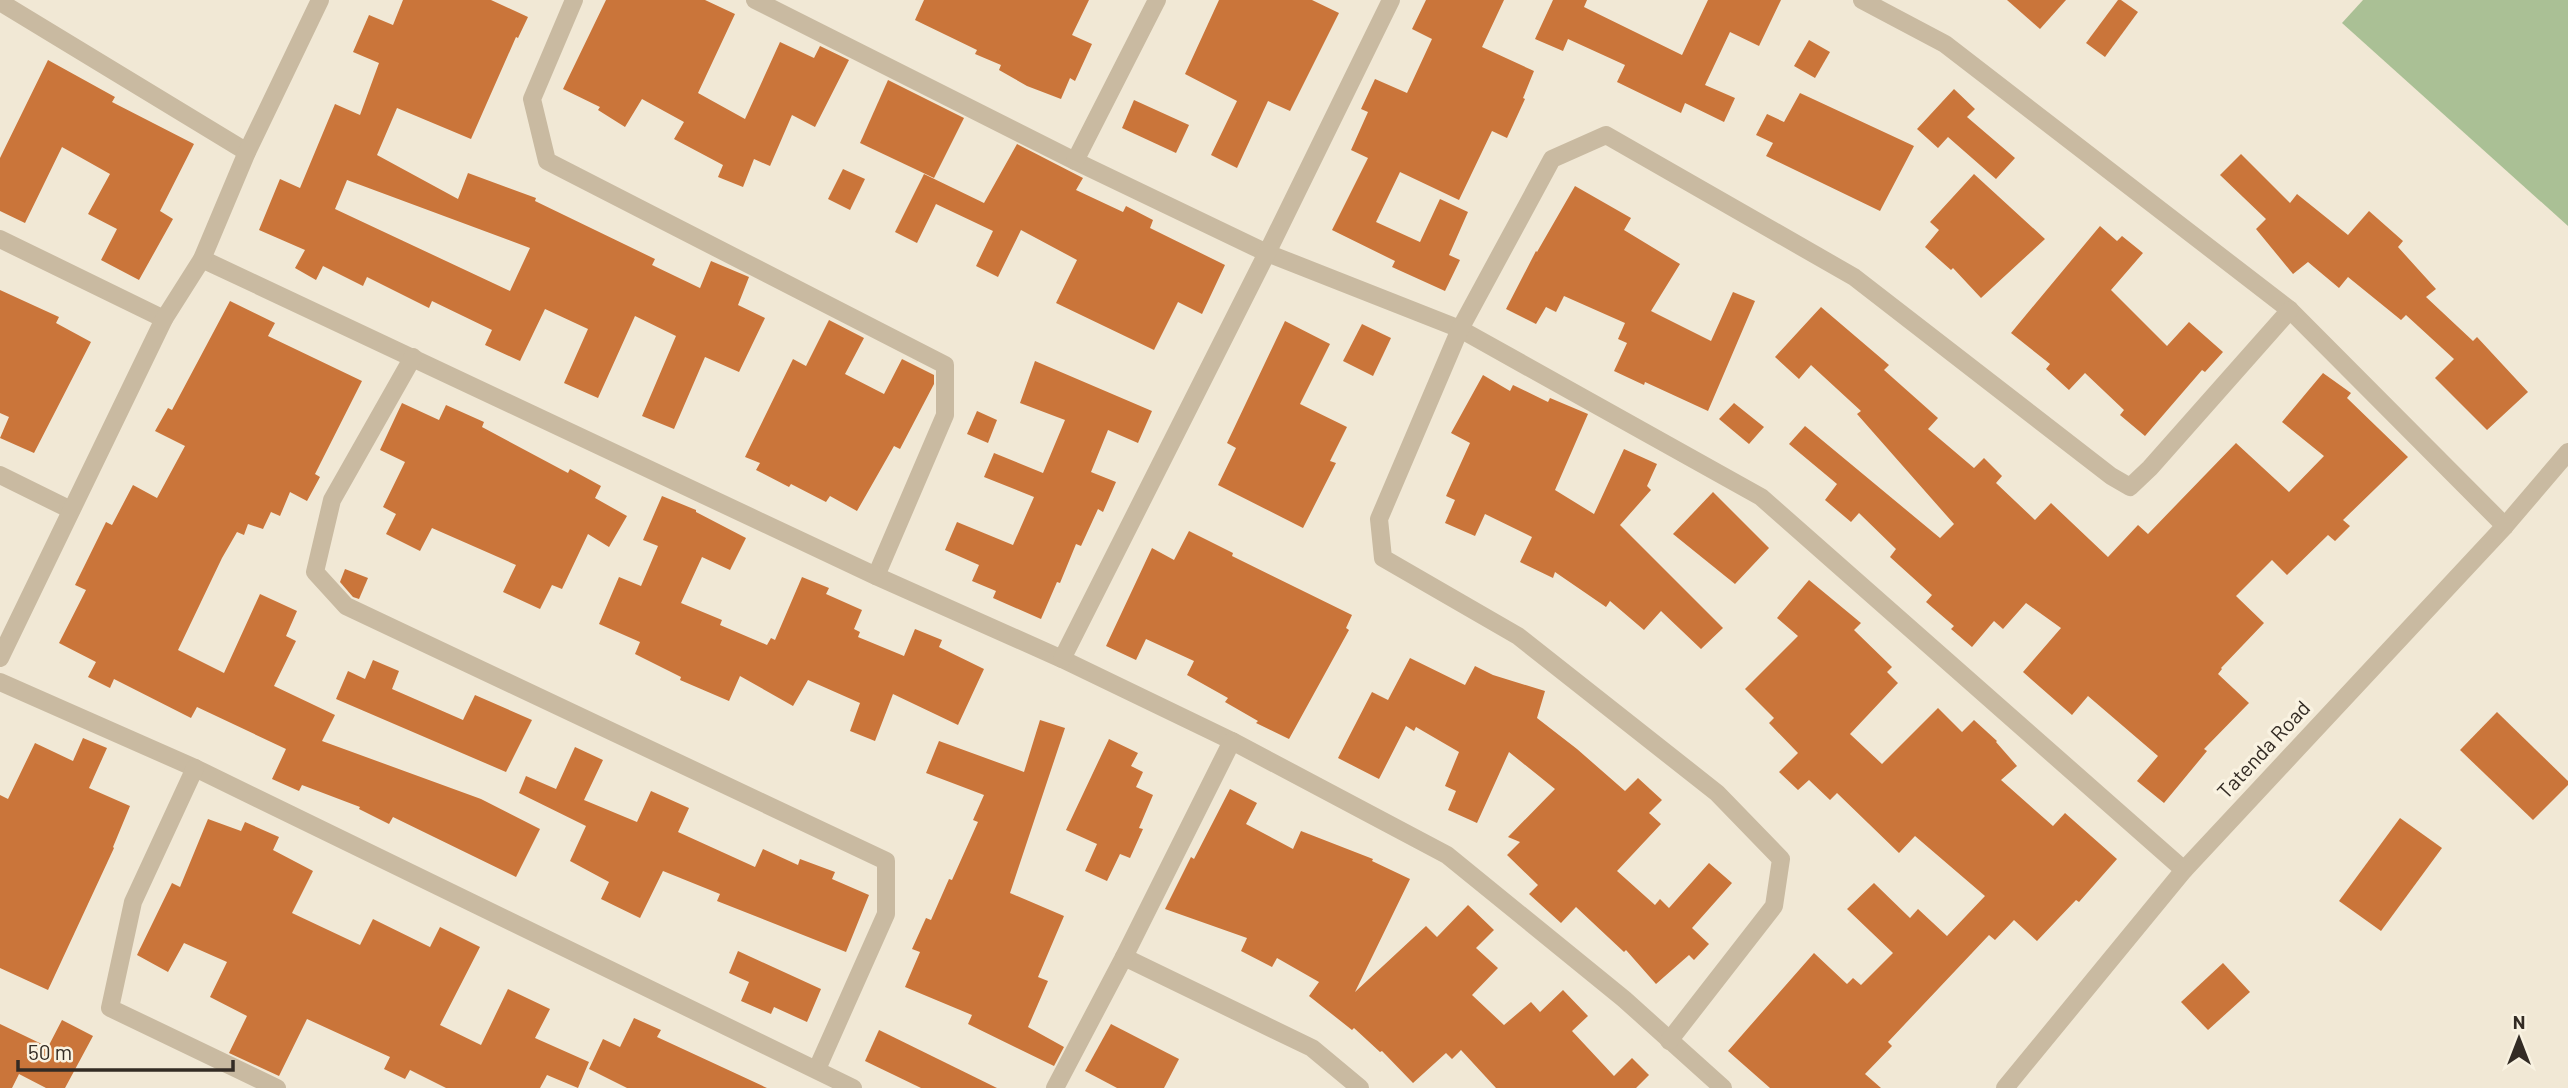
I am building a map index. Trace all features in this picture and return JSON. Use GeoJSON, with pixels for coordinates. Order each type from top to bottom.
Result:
{"type":"FeatureCollection","features":[{"type":"Feature","properties":{"kind":"street"},"geometry":{"type":"LineString","coordinates":[[0,658],[164,320],[202,258],[247,152],[320,0]]}},
{"type":"Feature","properties":{"kind":"street"},"geometry":{"type":"LineString","coordinates":[[574,0],[532,99],[547,161],[945,365],[945,415],[876,576]]}},
{"type":"Feature","properties":{"kind":"street"},"geometry":{"type":"LineString","coordinates":[[755,0],[1075,161],[1267,253],[1460,330],[1761,497],[2184,870]]}},
{"type":"Feature","properties":{"kind":"street"},"geometry":{"type":"LineString","coordinates":[[1075,161],[1157,0]]}},
{"type":"Feature","properties":{"kind":"street"},"geometry":{"type":"LineString","coordinates":[[1062,659],[1391,0]]}},
{"type":"Feature","properties":{"kind":"street"},"geometry":{"type":"LineString","coordinates":[[1861,0],[1945,44],[2290,310],[2505,526]]}},
{"type":"Feature","properties":{"kind":"street"},"geometry":{"type":"LineString","coordinates":[[0,2],[247,152]]}},
{"type":"Feature","properties":{"kind":"street"},"geometry":{"type":"LineString","coordinates":[[1669,1041],[1774,906],[1781,859],[1717,793],[1518,636],[1383,558],[1379,519],[1460,330],[1552,159],[1606,135],[1854,277],[2111,476],[2130,487],[2290,310]]}},
{"type":"Feature","properties":{"kind":"street"},"geometry":{"type":"LineString","coordinates":[[0,239],[164,320]]}},
{"type":"Feature","properties":{"kind":"street"},"geometry":{"type":"LineString","coordinates":[[202,258],[876,576],[1062,659],[1232,741],[1447,855],[1624,999],[1723,1088]]}},
{"type":"Feature","properties":{"kind":"street"},"geometry":{"type":"LineString","coordinates":[[413,357],[332,500],[315,572],[346,606],[887,861],[887,914],[817,1069]]}},
{"type":"Feature","properties":{"kind":"street","name":"Tatenda Road"},"geometry":{"type":"LineString","coordinates":[[2006,1088],[2184,870],[2505,526],[2568,452]]}},
{"type":"Feature","properties":{"kind":"street"},"geometry":{"type":"LineString","coordinates":[[0,475],[71,510]]}},
{"type":"Feature","properties":{"kind":"street"},"geometry":{"type":"LineString","coordinates":[[0,682],[195,768],[852,1088]]}},
{"type":"Feature","properties":{"kind":"street"},"geometry":{"type":"LineString","coordinates":[[1055,1088],[1232,741]]}},
{"type":"Feature","properties":{"kind":"street"},"geometry":{"type":"LineString","coordinates":[[195,768],[133,902],[110,1008],[277,1088]]}},
{"type":"Feature","properties":{"kind":"street"},"geometry":{"type":"LineString","coordinates":[[1124,957],[1312,1048],[1360,1088]]}},
{"type":"Feature","properties":{"kind":"green space"},"geometry":{"type":"Polygon","coordinates":[[[2363,0],[2568,0],[2568,226],[2342,23],[2363,0]]]}},
{"type":"Feature","properties":{"kind":"building"},"geometry":{"type":"Polygon","coordinates":[[[403,0],[491,0],[528,17],[518,38],[516,37],[471,139],[397,108],[377,155],[458,199],[468,173],[536,198],[535,201],[655,259],[652,265],[700,288],[711,261],[749,277],[738,305],[765,318],[739,372],[705,357],[674,429],[642,416],[676,336],[635,316],[598,398],[564,383],[588,329],[545,309],[520,361],[485,345],[492,330],[432,301],[429,308],[367,277],[363,286],[323,266],[316,280],[295,268],[305,250],[259,230],[280,179],[300,188],[335,104],[360,115],[379,63],[353,52],[369,15],[393,25],[403,0]],[[347,180],[335,209],[510,291],[530,248],[347,180]]]}},
{"type":"Feature","properties":{"kind":"building"},"geometry":{"type":"Polygon","coordinates":[[[606,0],[705,0],[735,14],[698,93],[745,119],[780,42],[814,58],[820,46],[849,60],[815,127],[792,115],[770,166],[754,159],[743,187],[718,177],[723,165],[674,139],[684,122],[642,99],[625,127],[598,110],[600,107],[563,89],[606,0]]]}},
{"type":"Feature","properties":{"kind":"building"},"geometry":{"type":"Polygon","coordinates":[[[924,0],[1089,0],[1072,35],[1092,44],[1075,81],[1070,78],[1061,99],[1027,86],[999,70],[1001,65],[975,54],[977,50],[915,20],[924,0]]]}},
{"type":"Feature","properties":{"kind":"building"},"geometry":{"type":"Polygon","coordinates":[[[1219,0],[1312,0],[1339,13],[1290,111],[1268,101],[1237,168],[1211,155],[1237,101],[1185,74],[1219,0]]]}},
{"type":"Feature","properties":{"kind":"building"},"geometry":{"type":"Polygon","coordinates":[[[1426,0],[1504,0],[1482,47],[1534,71],[1523,98],[1525,99],[1507,138],[1492,131],[1459,200],[1400,172],[1376,222],[1420,242],[1440,199],[1468,212],[1449,255],[1460,260],[1445,291],[1392,267],[1395,261],[1332,230],[1368,158],[1351,150],[1368,112],[1361,109],[1375,79],[1407,93],[1432,39],[1412,29],[1426,0]]]}},
{"type":"Feature","properties":{"kind":"building"},"geometry":{"type":"Polygon","coordinates":[[[1553,0],[1587,0],[1584,7],[1682,55],[1708,0],[1781,0],[1759,46],[1730,32],[1705,85],[1735,98],[1724,122],[1685,103],[1681,113],[1617,82],[1625,65],[1568,39],[1563,51],[1535,39],[1553,0]]]}},
{"type":"Feature","properties":{"kind":"building"},"geometry":{"type":"Polygon","coordinates":[[[2007,0],[2066,0],[2040,29],[2007,0]]]}},
{"type":"Feature","properties":{"kind":"building"},"geometry":{"type":"Polygon","coordinates":[[[2118,0],[2138,12],[2105,57],[2086,43],[2118,0]]]}},
{"type":"Feature","properties":{"kind":"building"},"geometry":{"type":"Polygon","coordinates":[[[1809,40],[1830,52],[1815,78],[1794,66],[1809,40]]]}},
{"type":"Feature","properties":{"kind":"building"},"geometry":{"type":"Polygon","coordinates":[[[48,60],[115,97],[112,102],[194,144],[160,211],[173,219],[139,280],[101,260],[117,229],[88,214],[110,174],[62,147],[25,223],[0,211],[0,158],[48,60]]]}},
{"type":"Feature","properties":{"kind":"building"},"geometry":{"type":"Polygon","coordinates":[[[888,80],[964,118],[934,178],[860,143],[888,80]]]}},
{"type":"Feature","properties":{"kind":"building"},"geometry":{"type":"Polygon","coordinates":[[[1954,89],[1975,109],[1967,117],[2015,158],[1996,179],[1948,137],[1938,148],[1917,129],[1954,89]]]}},
{"type":"Feature","properties":{"kind":"building"},"geometry":{"type":"Polygon","coordinates":[[[1800,93],[1914,146],[1880,211],[1766,156],[1773,143],[1756,135],[1767,114],[1784,122],[1800,93]]]}},
{"type":"Feature","properties":{"kind":"building"},"geometry":{"type":"Polygon","coordinates":[[[1134,100],[1189,125],[1176,153],[1122,128],[1134,100]]]}},
{"type":"Feature","properties":{"kind":"building"},"geometry":{"type":"Polygon","coordinates":[[[1017,144],[1083,178],[1076,190],[1123,212],[1126,206],[1153,220],[1150,228],[1225,265],[1202,314],[1178,302],[1154,350],[1056,303],[1077,260],[1021,230],[998,277],[976,266],[993,231],[936,204],[917,243],[895,232],[924,174],[984,203],[1017,144]]]}},
{"type":"Feature","properties":{"kind":"building"},"geometry":{"type":"Polygon","coordinates":[[[2241,154],[2290,203],[2297,194],[2348,235],[2369,211],[2403,241],[2398,247],[2436,289],[2426,297],[2473,341],[2477,337],[2528,392],[2487,430],[2435,378],[2454,359],[2406,315],[2401,320],[2348,277],[2339,288],[2308,262],[2293,274],[2256,229],[2266,219],[2220,175],[2241,154]]]}},
{"type":"Feature","properties":{"kind":"building"},"geometry":{"type":"Polygon","coordinates":[[[843,169],[865,179],[850,210],[828,199],[843,169]]]}},
{"type":"Feature","properties":{"kind":"building"},"geometry":{"type":"Polygon","coordinates":[[[1974,174],[2045,239],[1981,298],[1953,268],[1951,270],[1925,247],[1939,230],[1930,222],[1974,174]]]}},
{"type":"Feature","properties":{"kind":"building"},"geometry":{"type":"Polygon","coordinates":[[[1575,186],[1631,218],[1624,230],[1680,264],[1651,311],[1711,341],[1733,292],[1755,301],[1708,411],[1614,371],[1627,343],[1618,339],[1625,323],[1564,296],[1556,312],[1546,307],[1536,324],[1506,309],[1536,251],[1575,186]]]}},
{"type":"Feature","properties":{"kind":"building"},"geometry":{"type":"Polygon","coordinates":[[[2100,226],[2117,241],[2122,236],[2143,253],[2111,290],[2167,346],[2189,322],[2223,352],[2205,372],[2202,370],[2145,436],[2120,415],[2124,410],[2085,373],[2069,390],[2046,369],[2050,364],[2011,333],[2100,226]]]}},
{"type":"Feature","properties":{"kind":"building"},"geometry":{"type":"Polygon","coordinates":[[[0,290],[59,317],[56,323],[91,342],[34,453],[0,438],[9,417],[0,413],[0,290]]]}},
{"type":"Feature","properties":{"kind":"building"},"geometry":{"type":"Polygon","coordinates":[[[230,301],[275,323],[268,336],[362,381],[315,474],[320,477],[307,501],[290,492],[280,516],[271,512],[263,529],[248,524],[244,535],[237,532],[178,650],[224,673],[260,594],[297,611],[286,636],[296,641],[274,686],[335,715],[322,741],[481,799],[540,829],[516,877],[393,817],[389,824],[359,809],[360,807],[302,785],[299,791],[272,779],[286,749],[197,707],[191,718],[114,679],[110,688],[88,677],[96,662],[59,643],[86,590],[75,585],[106,522],[112,525],[133,485],[157,498],[185,446],[155,431],[168,408],[172,410],[230,301]]]}},
{"type":"Feature","properties":{"kind":"building"},"geometry":{"type":"Polygon","coordinates":[[[1821,307],[1889,365],[1884,370],[1938,418],[1928,429],[1974,468],[1984,458],[2002,476],[1996,483],[2035,520],[2051,503],[2108,557],[2138,525],[2148,534],[2236,443],[2289,492],[2324,456],[2282,422],[2323,373],[2351,393],[2347,398],[2408,457],[2343,520],[2350,526],[2335,541],[2328,535],[2287,575],[2272,560],[2236,596],[2264,623],[2218,674],[2249,703],[2204,749],[2207,751],[2164,803],[2137,781],[2158,756],[2088,696],[2072,715],[2023,672],[2061,628],[2026,603],[2003,629],[1994,621],[1972,647],[1951,629],[1954,626],[1926,602],[1932,595],[1890,557],[1896,549],[1859,513],[1851,522],[1825,500],[1837,484],[1789,444],[1805,426],[1940,538],[1954,524],[1857,414],[1861,411],[1811,365],[1799,379],[1775,357],[1821,307]]]}},
{"type":"Feature","properties":{"kind":"building"},"geometry":{"type":"Polygon","coordinates":[[[829,320],[864,338],[845,374],[884,394],[902,359],[934,375],[934,384],[900,449],[894,446],[857,511],[830,496],[826,502],[791,484],[789,487],[756,470],[760,463],[745,457],[793,359],[806,366],[829,320]]]}},
{"type":"Feature","properties":{"kind":"building"},"geometry":{"type":"Polygon","coordinates":[[[1285,321],[1330,344],[1300,404],[1347,427],[1330,461],[1336,463],[1303,528],[1218,485],[1236,448],[1227,443],[1285,321]]]}},
{"type":"Feature","properties":{"kind":"building"},"geometry":{"type":"Polygon","coordinates":[[[1362,324],[1391,338],[1373,376],[1343,361],[1362,324]]]}},
{"type":"Feature","properties":{"kind":"building"},"geometry":{"type":"Polygon","coordinates":[[[1035,361],[1152,411],[1138,443],[1108,430],[1091,472],[1116,482],[1103,512],[1098,509],[1081,546],[1076,544],[1041,619],[993,598],[996,591],[972,581],[979,565],[945,550],[957,522],[1013,545],[1034,497],[984,477],[994,453],[1043,473],[1065,420],[1020,403],[1035,361]]]}},
{"type":"Feature","properties":{"kind":"building"},"geometry":{"type":"Polygon","coordinates":[[[1483,375],[1510,391],[1513,385],[1548,402],[1550,398],[1588,414],[1555,490],[1594,514],[1624,449],[1657,464],[1647,486],[1651,490],[1620,525],[1723,628],[1701,649],[1661,611],[1644,630],[1610,601],[1606,607],[1555,572],[1553,578],[1520,562],[1532,537],[1485,514],[1475,536],[1445,523],[1455,500],[1446,496],[1470,443],[1451,433],[1483,375]]]}},
{"type":"Feature","properties":{"kind":"building"},"geometry":{"type":"Polygon","coordinates":[[[402,403],[439,420],[446,405],[484,422],[482,427],[568,473],[570,469],[601,486],[595,498],[627,516],[609,547],[588,534],[562,589],[552,585],[540,609],[503,592],[516,565],[432,528],[420,551],[386,534],[396,514],[383,507],[405,462],[380,450],[402,403]]]}},
{"type":"Feature","properties":{"kind":"building"},"geometry":{"type":"Polygon","coordinates":[[[1734,403],[1764,427],[1749,444],[1719,419],[1734,403]]]}},
{"type":"Feature","properties":{"kind":"building"},"geometry":{"type":"Polygon","coordinates":[[[977,411],[997,420],[988,443],[967,434],[977,411]]]}},
{"type":"Feature","properties":{"kind":"building"},"geometry":{"type":"Polygon","coordinates":[[[1713,492],[1769,548],[1735,584],[1673,534],[1713,492]]]}},
{"type":"Feature","properties":{"kind":"building"},"geometry":{"type":"Polygon","coordinates":[[[662,496],[696,510],[746,538],[730,570],[702,557],[681,603],[722,620],[720,625],[767,645],[771,638],[775,640],[802,577],[829,588],[826,594],[862,610],[854,629],[860,632],[858,637],[904,656],[915,629],[942,640],[939,647],[984,669],[958,725],[893,694],[875,741],[850,731],[860,703],[808,680],[793,706],[740,676],[729,701],[680,680],[681,677],[635,654],[640,642],[599,624],[619,577],[641,586],[658,546],[643,540],[662,496]]]}},
{"type":"Feature","properties":{"kind":"building"},"geometry":{"type":"Polygon","coordinates":[[[1189,531],[1233,553],[1232,556],[1352,615],[1346,628],[1349,630],[1289,739],[1256,723],[1258,721],[1225,702],[1228,698],[1187,675],[1194,661],[1146,639],[1136,660],[1106,646],[1152,548],[1174,560],[1189,531]]]}},
{"type":"Feature","properties":{"kind":"building"},"geometry":{"type":"Polygon","coordinates":[[[345,569],[368,578],[359,599],[353,597],[340,582],[345,569]]]}},
{"type":"Feature","properties":{"kind":"building"},"geometry":{"type":"Polygon","coordinates":[[[1809,580],[1861,623],[1854,630],[1892,667],[1887,672],[1898,683],[1850,734],[1882,764],[1938,708],[1962,732],[1974,720],[1997,741],[2017,766],[2001,780],[2053,826],[2065,813],[2117,859],[2079,902],[2076,900],[2037,941],[2014,920],[1995,940],[1989,935],[1888,1042],[1892,1046],[1865,1074],[1881,1088],[1770,1088],[1728,1051],[1814,953],[1847,984],[1853,978],[1861,985],[1893,953],[1847,909],[1874,883],[1910,918],[1918,909],[1947,936],[1985,896],[1915,836],[1899,853],[1837,793],[1830,800],[1809,780],[1798,790],[1779,772],[1798,753],[1769,723],[1774,718],[1745,689],[1798,636],[1777,618],[1809,580]]]}},
{"type":"Feature","properties":{"kind":"building"},"geometry":{"type":"Polygon","coordinates":[[[1410,658],[1465,685],[1475,666],[1493,675],[1545,691],[1537,718],[1625,791],[1638,778],[1662,800],[1649,813],[1661,824],[1617,871],[1655,905],[1660,899],[1669,908],[1709,863],[1732,883],[1692,928],[1709,944],[1694,960],[1689,955],[1656,984],[1626,950],[1624,952],[1576,907],[1561,923],[1529,894],[1538,885],[1507,855],[1520,842],[1508,837],[1555,789],[1509,752],[1477,823],[1448,810],[1456,791],[1445,786],[1459,752],[1416,727],[1414,731],[1406,726],[1379,779],[1338,758],[1372,692],[1388,700],[1410,658]]]}},
{"type":"Feature","properties":{"kind":"building"},"geometry":{"type":"Polygon","coordinates":[[[373,660],[399,671],[392,689],[463,720],[475,695],[532,720],[506,772],[336,699],[348,671],[365,679],[373,660]]]}},
{"type":"Feature","properties":{"kind":"building"},"geometry":{"type":"Polygon","coordinates":[[[2497,712],[2568,781],[2568,785],[2533,820],[2460,750],[2497,712]]]}},
{"type":"Feature","properties":{"kind":"building"},"geometry":{"type":"Polygon","coordinates":[[[1040,720],[1065,728],[1010,893],[1064,916],[1038,977],[1048,981],[1028,1027],[1064,1047],[1054,1066],[968,1024],[972,1015],[905,987],[920,952],[912,949],[926,918],[931,920],[949,879],[952,880],[978,822],[973,820],[984,795],[926,773],[939,741],[1024,772],[1040,720]]]}},
{"type":"Feature","properties":{"kind":"building"},"geometry":{"type":"Polygon","coordinates":[[[83,738],[107,748],[89,788],[130,806],[114,848],[48,990],[0,968],[0,795],[8,799],[35,743],[73,761],[83,738]]]}},
{"type":"Feature","properties":{"kind":"building"},"geometry":{"type":"Polygon","coordinates":[[[1109,739],[1138,753],[1131,766],[1143,772],[1136,787],[1153,795],[1139,828],[1143,829],[1130,858],[1120,854],[1107,881],[1085,871],[1097,844],[1066,830],[1109,739]]]}},
{"type":"Feature","properties":{"kind":"building"},"geometry":{"type":"Polygon","coordinates":[[[575,747],[603,760],[584,800],[637,822],[651,791],[689,808],[678,832],[755,867],[763,849],[798,865],[800,859],[835,872],[832,879],[869,895],[846,952],[717,901],[720,894],[663,871],[640,918],[601,899],[609,882],[570,861],[586,826],[519,793],[526,776],[556,789],[575,747]]]}},
{"type":"Feature","properties":{"kind":"building"},"geometry":{"type":"Polygon","coordinates":[[[1230,789],[1257,803],[1246,824],[1293,849],[1301,831],[1373,859],[1372,861],[1410,879],[1355,992],[1426,926],[1437,937],[1468,905],[1494,930],[1476,948],[1498,968],[1472,995],[1504,1025],[1531,1002],[1540,1012],[1563,990],[1588,1016],[1572,1031],[1614,1076],[1632,1058],[1649,1075],[1636,1088],[1496,1088],[1461,1050],[1452,1059],[1446,1053],[1413,1083],[1382,1051],[1309,996],[1319,982],[1277,958],[1272,967],[1241,951],[1247,938],[1165,909],[1230,789]]]}},
{"type":"Feature","properties":{"kind":"building"},"geometry":{"type":"Polygon","coordinates":[[[2400,818],[2442,848],[2381,931],[2339,901],[2400,818]]]}},
{"type":"Feature","properties":{"kind":"building"},"geometry":{"type":"Polygon","coordinates":[[[208,819],[241,831],[245,822],[279,837],[273,850],[313,871],[292,913],[360,945],[373,919],[430,947],[440,927],[480,947],[440,1025],[481,1045],[508,989],[550,1009],[535,1038],[589,1062],[578,1088],[547,1075],[540,1088],[446,1088],[410,1070],[405,1079],[384,1069],[390,1057],[307,1019],[279,1076],[229,1053],[247,1016],[210,997],[227,962],[184,943],[168,972],[137,955],[172,883],[180,887],[208,819]]]}},
{"type":"Feature","properties":{"kind":"building"},"geometry":{"type":"Polygon","coordinates":[[[738,951],[821,989],[807,1022],[774,1007],[771,1014],[741,1001],[749,982],[729,973],[738,951]]]}},
{"type":"Feature","properties":{"kind":"building"},"geometry":{"type":"Polygon","coordinates":[[[2223,963],[2250,992],[2208,1030],[2181,1002],[2223,963]]]}},
{"type":"Feature","properties":{"kind":"building"},"geometry":{"type":"Polygon","coordinates":[[[634,1018],[661,1030],[657,1037],[767,1088],[627,1088],[589,1069],[603,1039],[620,1047],[634,1018]]]}},
{"type":"Feature","properties":{"kind":"building"},"geometry":{"type":"Polygon","coordinates":[[[62,1020],[93,1036],[65,1088],[46,1088],[19,1074],[12,1088],[0,1088],[0,1024],[48,1047],[62,1020]]]}},
{"type":"Feature","properties":{"kind":"building"},"geometry":{"type":"Polygon","coordinates":[[[1111,1024],[1179,1059],[1164,1088],[1117,1088],[1085,1071],[1111,1024]]]}},
{"type":"Feature","properties":{"kind":"building"},"geometry":{"type":"Polygon","coordinates":[[[879,1030],[997,1088],[921,1088],[865,1061],[879,1030]]]}}]}
